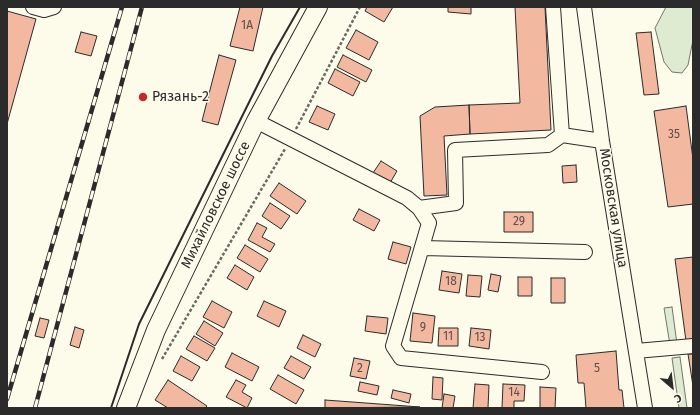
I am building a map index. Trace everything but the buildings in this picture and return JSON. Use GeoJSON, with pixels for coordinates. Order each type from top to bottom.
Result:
{"type":"FeatureCollection","features":[{"type":"Feature","properties":{"kind":"main road","name":"Михайловское шоссе"},"geometry":{"type":"LineString","coordinates":[[126,408],[156,330],[256,121],[318,7]]}},
{"type":"Feature","properties":{"kind":"street"},"geometry":{"type":"LineString","coordinates":[[33,7],[44,10],[54,7]]}},
{"type":"Feature","properties":{"kind":"street"},"geometry":{"type":"LineString","coordinates":[[553,7],[562,135]]}},
{"type":"Feature","properties":{"kind":"street","name":"Московская улица"},"geometry":{"type":"LineString","coordinates":[[584,7],[602,141],[645,408]]}},
{"type":"Feature","properties":{"kind":"street"},"geometry":{"type":"LineString","coordinates":[[256,121],[407,198],[419,208],[429,223],[423,248],[393,346],[401,358],[542,372]]}},
{"type":"Feature","properties":{"kind":"street"},"geometry":{"type":"LineString","coordinates":[[419,208],[456,203],[455,150],[548,145],[562,135],[602,141]]}},
{"type":"Feature","properties":{"kind":"street"},"geometry":{"type":"LineString","coordinates":[[423,248],[585,252]]}},
{"type":"Feature","properties":{"kind":"street"},"geometry":{"type":"LineString","coordinates":[[636,351],[693,346]]}},
{"type":"Feature","properties":{"kind":"path"},"geometry":{"type":"LineString","coordinates":[[158,365],[290,139],[360,7]]}},
{"type":"Feature","properties":{"kind":"green space"},"geometry":{"type":"Polygon","coordinates":[[[666,7],[693,7],[693,40],[688,65],[682,73],[672,72],[664,62],[655,28],[666,7]]]}},
{"type":"Feature","properties":{"kind":"green space"},"geometry":{"type":"Polygon","coordinates":[[[672,307],[677,344],[670,345],[664,308],[672,307]]]}},
{"type":"Feature","properties":{"kind":"green space"},"geometry":{"type":"Polygon","coordinates":[[[680,357],[687,408],[679,408],[672,358],[680,357]]]}},
{"type":"Feature","properties":{"kind":"railway"},"geometry":{"type":"LineString","coordinates":[[7,399],[122,7]]}},
{"type":"Feature","properties":{"kind":"railway"},"geometry":{"type":"LineString","coordinates":[[35,408],[142,7]]}},
{"type":"Feature","properties":{"kind":"wall"},"geometry":{"type":"LineString","coordinates":[[111,408],[139,324],[272,56],[300,7]]}},
{"type":"Feature","properties":{"kind":"place","name":"Рязань-2"},"geometry":{"type":"Point","coordinates":[143,97]}}]}
